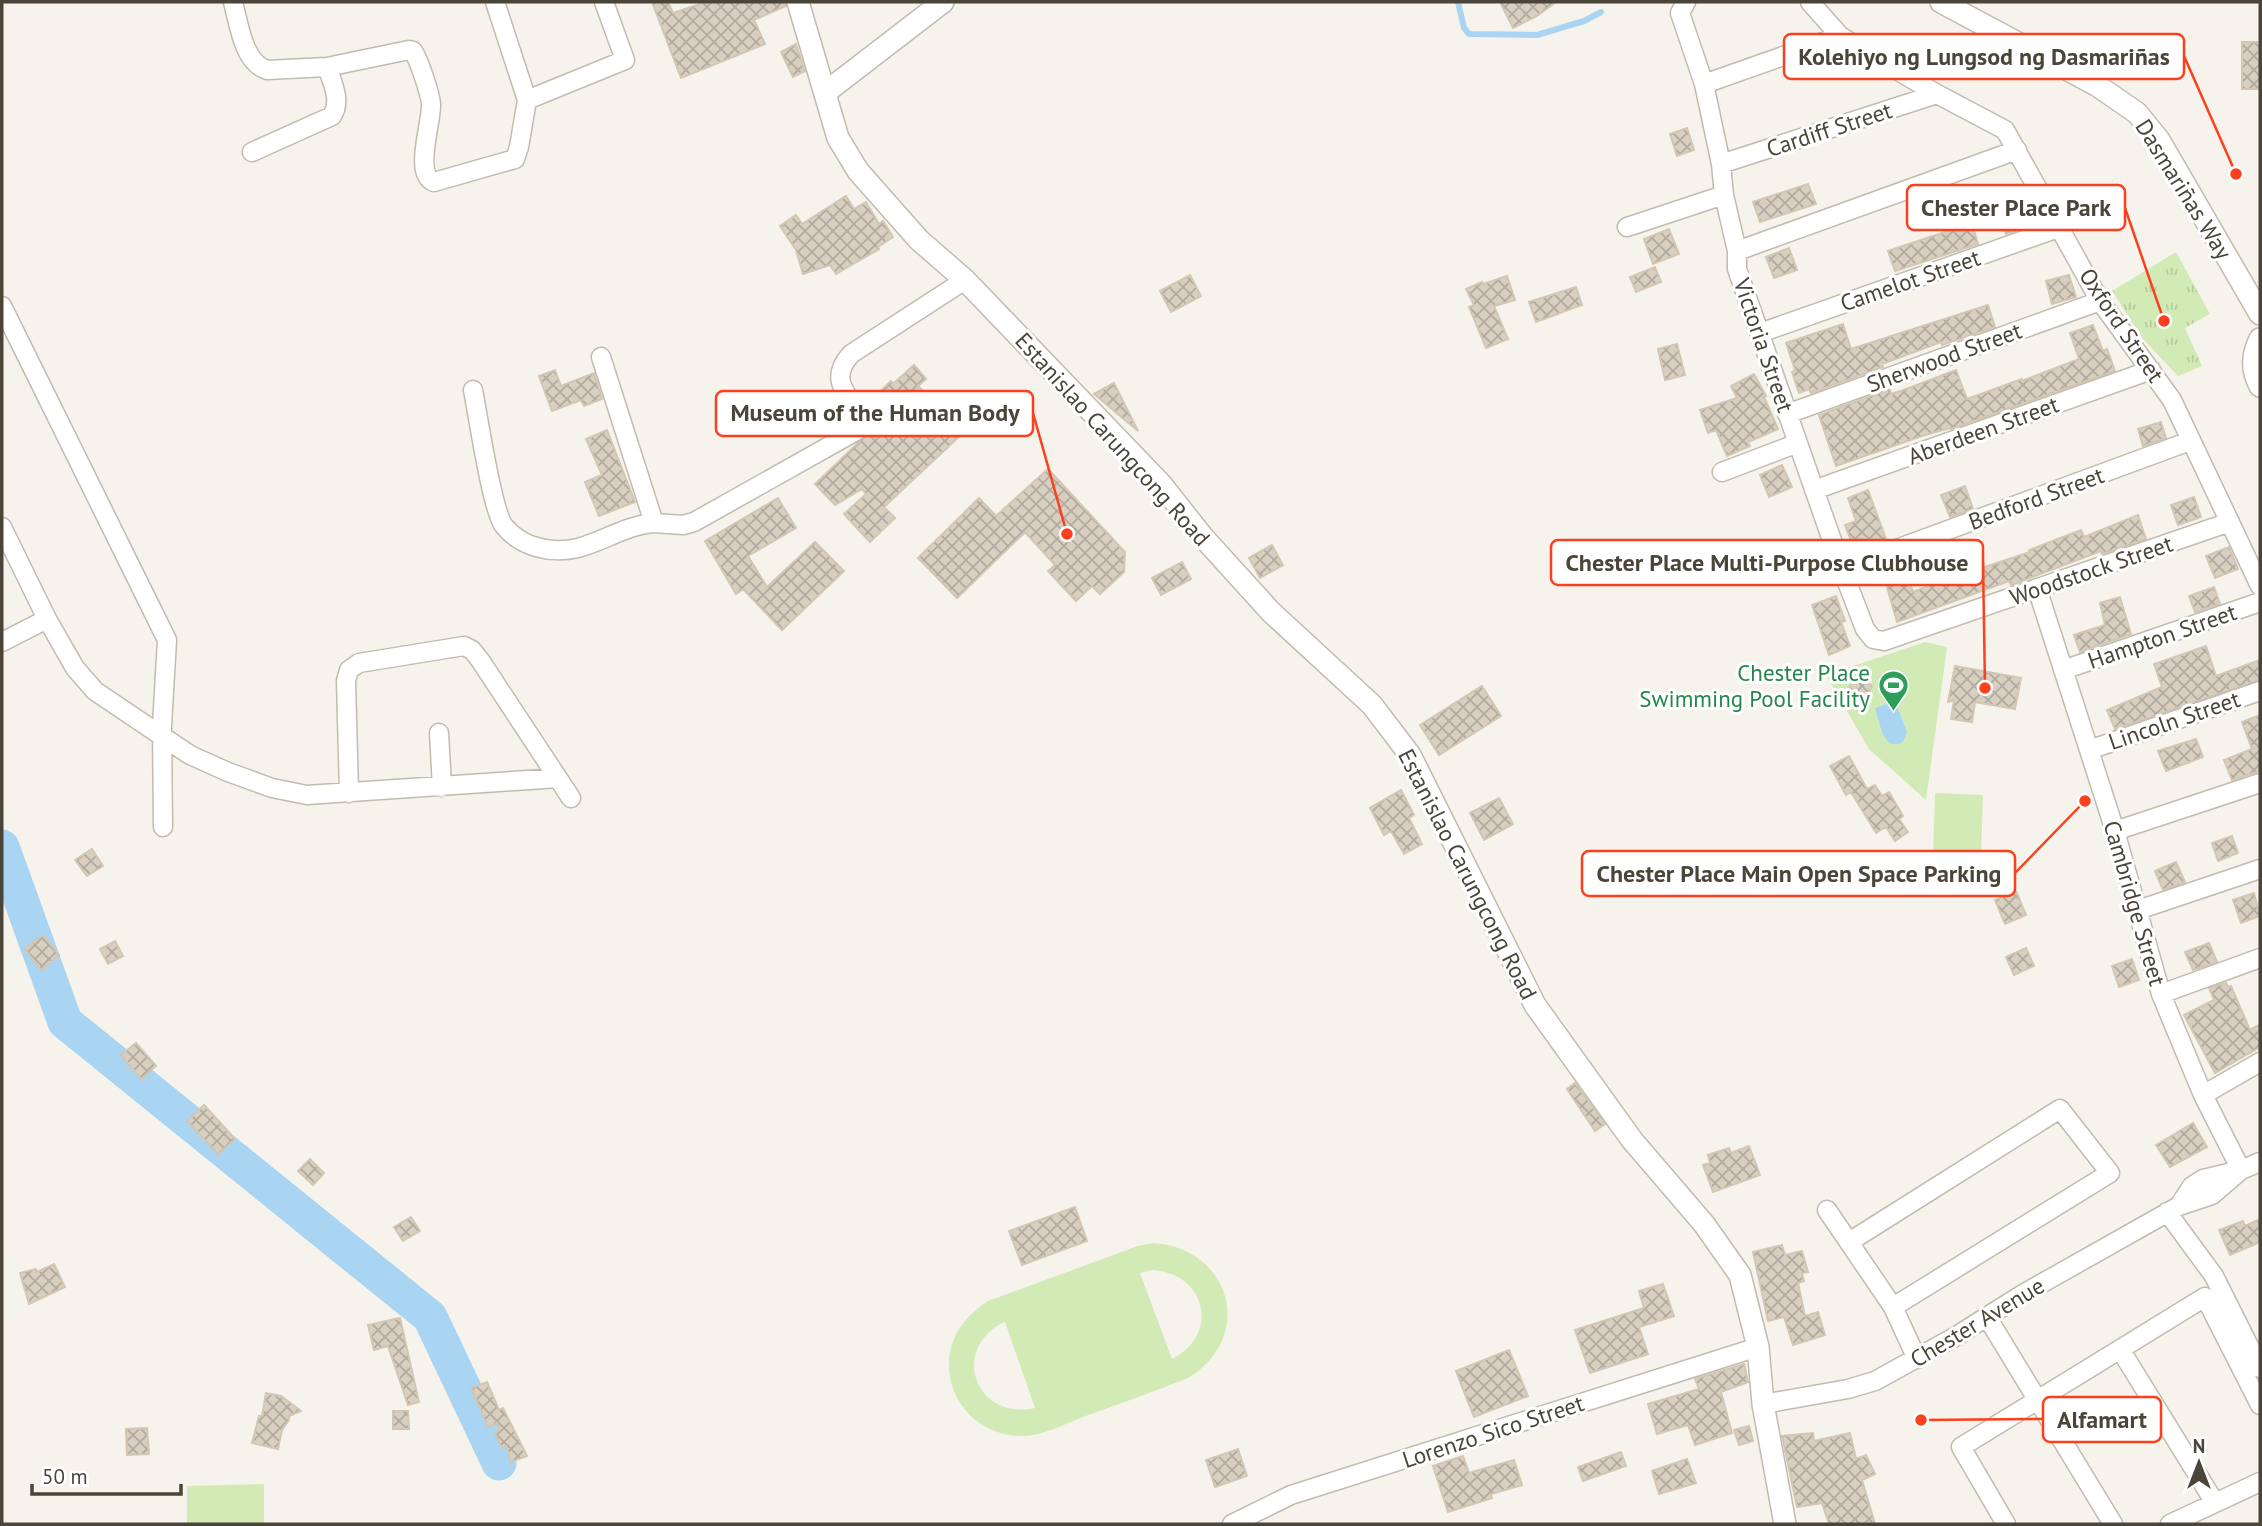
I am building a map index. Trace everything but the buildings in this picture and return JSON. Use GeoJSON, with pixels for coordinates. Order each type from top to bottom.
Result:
{"type":"FeatureCollection","features":[{"type":"Feature","properties":{"kind":"street"},"geometry":{"type":"LineString","coordinates":[[233,2],[250,57],[267,71],[327,67],[413,51],[431,103],[424,160],[425,174],[428,180],[435,182],[515,159],[527,100],[495,2]]}},
{"type":"Feature","properties":{"kind":"street"},"geometry":{"type":"LineString","coordinates":[[527,100],[625,60],[604,2]]}},
{"type":"Feature","properties":{"kind":"street","name":"Estanislao Carungcong Road"},"geometry":{"type":"LineString","coordinates":[[798,2],[838,138],[858,171],[919,240],[965,281],[1161,485],[1202,536],[1271,612],[1354,687],[1393,730],[1410,755],[1535,1005],[1632,1140],[1704,1224],[1740,1275],[1758,1347],[1763,1404],[1784,1524]]}},
{"type":"Feature","properties":{"kind":"street"},"geometry":{"type":"LineString","coordinates":[[826,92],[943,2]]}},
{"type":"Feature","properties":{"kind":"street","name":"Victoria Street"},"geometry":{"type":"LineString","coordinates":[[1686,2],[1680,13],[1704,84],[1737,251],[1737,269],[1842,569],[1865,629],[1873,639]]}},
{"type":"Feature","properties":{"kind":"street","name":"Oxford Street"},"geometry":{"type":"LineString","coordinates":[[1810,2],[1840,36],[1937,94],[2005,130],[2101,300],[2172,400],[2260,586]]}},
{"type":"Feature","properties":{"kind":"street","name":"Dasmariñas Way"},"geometry":{"type":"LineString","coordinates":[[1941,2],[2098,86],[2137,113],[2158,140],[2260,314]]}},
{"type":"Feature","properties":{"kind":"street"},"geometry":{"type":"LineString","coordinates":[[1704,84],[1840,36]]}},
{"type":"Feature","properties":{"kind":"street"},"geometry":{"type":"LineString","coordinates":[[252,152],[332,116],[337,109],[337,102],[327,67]]}},
{"type":"Feature","properties":{"kind":"street","name":"Cardiff Street"},"geometry":{"type":"LineString","coordinates":[[1721,164],[1937,94]]}},
{"type":"Feature","properties":{"kind":"street"},"geometry":{"type":"LineString","coordinates":[[1737,251],[2017,150]]}},
{"type":"Feature","properties":{"kind":"street"},"geometry":{"type":"LineString","coordinates":[[1626,227],[1724,195]]}},
{"type":"Feature","properties":{"kind":"street","name":"Camelot Street"},"geometry":{"type":"LineString","coordinates":[[1760,333],[2061,227]]}},
{"type":"Feature","properties":{"kind":"street"},"geometry":{"type":"LineString","coordinates":[[473,390],[493,493],[503,525],[522,541],[550,552],[578,548],[638,524],[682,525],[694,522],[856,431],[857,415],[839,382],[842,363],[851,354],[965,281]]}},
{"type":"Feature","properties":{"kind":"street","name":"Sherwood Street"},"geometry":{"type":"LineString","coordinates":[[1787,414],[2101,300]]}},
{"type":"Feature","properties":{"kind":"street"},"geometry":{"type":"LineString","coordinates":[[2,306],[167,640],[162,737],[163,827]]}},
{"type":"Feature","properties":{"kind":"street"},"geometry":{"type":"LineString","coordinates":[[2260,339],[2253,361],[2254,373],[2260,386]]}},
{"type":"Feature","properties":{"kind":"street"},"geometry":{"type":"LineString","coordinates":[[601,357],[654,523]]}},
{"type":"Feature","properties":{"kind":"street","name":"Aberdeen Street"},"geometry":{"type":"LineString","coordinates":[[1814,490],[2151,370]]}},
{"type":"Feature","properties":{"kind":"street","name":"Bedford Street"},"geometry":{"type":"LineString","coordinates":[[1842,569],[2190,441]]}},
{"type":"Feature","properties":{"kind":"street"},"geometry":{"type":"LineString","coordinates":[[1722,472],[1798,443]]}},
{"type":"Feature","properties":{"kind":"street","name":"Woodstock Street"},"geometry":{"type":"LineString","coordinates":[[1873,639],[1884,641],[2230,522]]}},
{"type":"Feature","properties":{"kind":"street"},"geometry":{"type":"LineString","coordinates":[[2,527],[47,619],[84,681],[110,703],[203,761],[272,788],[307,796],[558,778]]}},
{"type":"Feature","properties":{"kind":"street","name":"Cambridge Street"},"geometry":{"type":"LineString","coordinates":[[2037,589],[2115,831],[2161,994],[2203,1095],[2241,1170]]}},
{"type":"Feature","properties":{"kind":"street","name":"Hampton Street"},"geometry":{"type":"LineString","coordinates":[[2063,670],[2260,602]]}},
{"type":"Feature","properties":{"kind":"street"},"geometry":{"type":"LineString","coordinates":[[2,642],[47,619]]}},
{"type":"Feature","properties":{"kind":"street"},"geometry":{"type":"LineString","coordinates":[[349,793],[346,681],[351,667],[359,663],[464,646],[472,650],[480,660],[571,799]]}},
{"type":"Feature","properties":{"kind":"street","name":"Lincoln Street"},"geometry":{"type":"LineString","coordinates":[[2089,750],[2260,691]]}},
{"type":"Feature","properties":{"kind":"street"},"geometry":{"type":"LineString","coordinates":[[439,733],[442,787]]}},
{"type":"Feature","properties":{"kind":"street"},"geometry":{"type":"LineString","coordinates":[[2115,831],[2260,783]]}},
{"type":"Feature","properties":{"kind":"street"},"geometry":{"type":"LineString","coordinates":[[2138,910],[2260,869]]}},
{"type":"Feature","properties":{"kind":"street"},"geometry":{"type":"LineString","coordinates":[[2161,994],[2260,958]]}},
{"type":"Feature","properties":{"kind":"street"},"geometry":{"type":"LineString","coordinates":[[2203,1095],[2260,1062]]}},
{"type":"Feature","properties":{"kind":"street"},"geometry":{"type":"LineString","coordinates":[[1849,1242],[2060,1109],[2110,1173],[1892,1307]]}},
{"type":"Feature","properties":{"kind":"street","name":"Chester Avenue"},"geometry":{"type":"LineString","coordinates":[[1763,1404],[1848,1389],[1875,1381],[2173,1209],[2192,1186],[2203,1179],[2241,1170],[2260,1162]]}},
{"type":"Feature","properties":{"kind":"street"},"geometry":{"type":"LineString","coordinates":[[2173,1209],[2214,1276],[2260,1368]]}},
{"type":"Feature","properties":{"kind":"street"},"geometry":{"type":"LineString","coordinates":[[1827,1210],[1892,1307],[1917,1359]]}},
{"type":"Feature","properties":{"kind":"street"},"geometry":{"type":"LineString","coordinates":[[2006,1524],[1961,1447],[2205,1297],[2260,1405]]}},
{"type":"Feature","properties":{"kind":"street"},"geometry":{"type":"LineString","coordinates":[[1987,1317],[2113,1524]]}},
{"type":"Feature","properties":{"kind":"street","name":"Lorenzo Sico Street"},"geometry":{"type":"LineString","coordinates":[[1232,1524],[1291,1495],[1758,1347]]}},
{"type":"Feature","properties":{"kind":"street"},"geometry":{"type":"LineString","coordinates":[[2120,1349],[2215,1503]]}},
{"type":"Feature","properties":{"kind":"street"},"geometry":{"type":"LineString","coordinates":[[2171,1524],[2260,1482]]}},
{"type":"Feature","properties":{"kind":"green space"},"geometry":{"type":"Polygon","coordinates":[[[2176,252],[2210,314],[2185,328],[2202,366],[2178,376],[2143,339],[2112,291],[2176,252]]]}},
{"type":"Feature","properties":{"kind":"green space","name":"Chester Place Swimming Pool Facility"},"geometry":{"type":"Polygon","coordinates":[[[1925,642],[1947,647],[1926,800],[1869,749],[1826,675],[1925,642]]]}},
{"type":"Feature","properties":{"kind":"green space"},"geometry":{"type":"Polygon","coordinates":[[[1935,793],[1983,795],[1980,889],[1932,887],[1935,793]]]}},
{"type":"Feature","properties":{"kind":"green space"},"geometry":{"type":"Polygon","coordinates":[[[1153,1243],[1180,1249],[1201,1260],[1216,1277],[1225,1297],[1227,1319],[1222,1340],[1209,1361],[1188,1378],[1037,1434],[1007,1435],[994,1431],[971,1416],[955,1394],[949,1366],[951,1346],[965,1321],[988,1301],[1138,1246],[1153,1243]],[[1152,1270],[1140,1273],[1172,1359],[1187,1348],[1197,1335],[1201,1306],[1195,1293],[1185,1282],[1170,1274],[1152,1270]],[[1005,1322],[987,1334],[977,1349],[974,1365],[977,1380],[985,1394],[998,1404],[1014,1409],[1035,1408],[1005,1322]]]}},
{"type":"Feature","properties":{"kind":"green space"},"geometry":{"type":"Polygon","coordinates":[[[264,1484],[264,1524],[187,1524],[187,1486],[264,1484]]]}},
{"type":"Feature","properties":{"kind":"water"},"geometry":{"type":"Polygon","coordinates":[[[1895,701],[1907,732],[1903,742],[1896,744],[1887,740],[1883,734],[1875,708],[1895,701]]]}},
{"type":"Feature","properties":{"kind":"waterway"},"geometry":{"type":"LineString","coordinates":[[1458,2],[1464,28],[1469,34],[1537,35],[1584,21],[1601,12]]}},
{"type":"Feature","properties":{"kind":"waterway"},"geometry":{"type":"LineString","coordinates":[[2,847],[65,1022],[430,1317],[499,1463]]}},
{"type":"Feature","properties":{"kind":"place","name":"Kolehiyo ng Lungsod ng Dasmariñas"},"geometry":{"type":"Point","coordinates":[2236,174]}},
{"type":"Feature","properties":{"kind":"place","name":"Chester Place Park"},"geometry":{"type":"Point","coordinates":[2164,321]}},
{"type":"Feature","properties":{"kind":"place","name":"Museum of the Human Body"},"geometry":{"type":"Point","coordinates":[1067,534]}},
{"type":"Feature","properties":{"kind":"place","name":"Chester Place Multi-Purpose Clubhouse"},"geometry":{"type":"Point","coordinates":[1985,688]}},
{"type":"Feature","properties":{"kind":"place","name":"Chester Place Swimming Pool Facility"},"geometry":{"type":"Point","coordinates":[1893,712]}},
{"type":"Feature","properties":{"kind":"place","name":"Chester Place Main Open Space Parking"},"geometry":{"type":"Point","coordinates":[2085,801]}},
{"type":"Feature","properties":{"kind":"place","name":"Alfamart"},"geometry":{"type":"Point","coordinates":[1921,1420]}}]}
